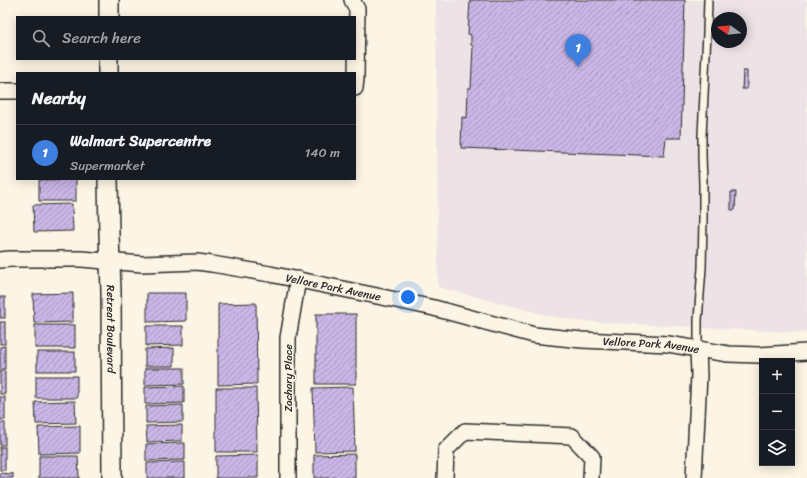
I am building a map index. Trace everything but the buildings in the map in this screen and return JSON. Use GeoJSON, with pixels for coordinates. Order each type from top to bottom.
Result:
{"type":"FeatureCollection","features":[{"type":"Feature","properties":{"kind":"street"},"geometry":{"type":"LineString","coordinates":[[109,0],[109,16]]}},
{"type":"Feature","properties":{"kind":"street"},"geometry":{"type":"LineString","coordinates":[[352,0],[357,9],[356,78]]}},
{"type":"Feature","properties":{"kind":"street"},"geometry":{"type":"LineString","coordinates":[[108,60],[108,72]]}},
{"type":"Feature","properties":{"kind":"street"},"geometry":{"type":"LineString","coordinates":[[0,91],[16,91]]}},
{"type":"Feature","properties":{"kind":"street","name":"Retreat Boulevard"},"geometry":{"type":"LineString","coordinates":[[108,180],[111,291],[112,478]]}},
{"type":"Feature","properties":{"kind":"street","name":"Vellore Park Avenue"},"geometry":{"type":"LineString","coordinates":[[0,260],[80,259],[142,264],[197,262],[248,269],[434,308],[534,335],[582,340],[668,344],[728,354],[759,355],[807,352]]}},
{"type":"Feature","properties":{"kind":"street","name":"Zachary Place"},"geometry":{"type":"LineString","coordinates":[[288,478],[288,338],[298,279]]}},
{"type":"Feature","properties":{"kind":"street"},"geometry":{"type":"LineString","coordinates":[[694,478],[699,375],[698,350]]}},
{"type":"Feature","properties":{"kind":"street"},"geometry":{"type":"LineString","coordinates":[[445,478],[446,450],[465,431],[572,436],[592,456],[591,478]]}},
{"type":"Feature","properties":{"kind":"lane"},"geometry":{"type":"LineString","coordinates":[[698,350],[698,320],[704,220],[702,135],[708,0]]}},
{"type":"Feature","properties":{"kind":"shaded area"},"geometry":{"type":"Polygon","coordinates":[[[436,0],[807,0],[807,333],[578,321],[550,316],[438,287],[436,0]]]}},
{"type":"Feature","properties":{"kind":"place","name":"Walmart Supercentre"},"geometry":{"type":"Point","coordinates":[578,67]}}]}
